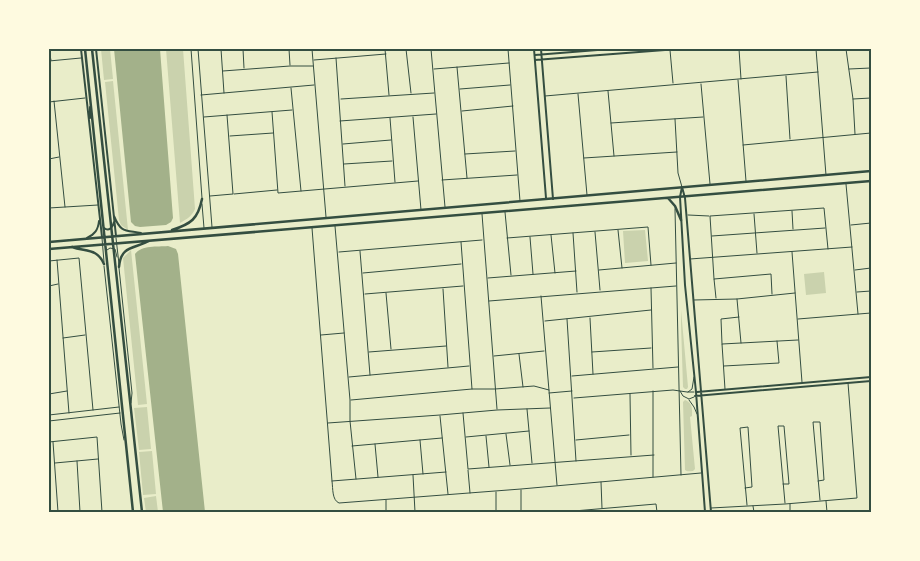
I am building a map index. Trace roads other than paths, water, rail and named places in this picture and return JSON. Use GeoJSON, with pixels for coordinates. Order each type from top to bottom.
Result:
{"type":"FeatureCollection","features":[{"type":"Feature","properties":{"kind":"main road"},"geometry":{"type":"LineString","coordinates":[[85,49],[133,512]]}},
{"type":"Feature","properties":{"kind":"main road"},"geometry":{"type":"LineString","coordinates":[[92,49],[142,512]]}},
{"type":"Feature","properties":{"kind":"main road"},"geometry":{"type":"LineString","coordinates":[[49,242],[871,171]]}},
{"type":"Feature","properties":{"kind":"main road"},"geometry":{"type":"LineString","coordinates":[[49,249],[685,198],[871,181]]}},
{"type":"Feature","properties":{"kind":"main road"},"geometry":{"type":"LineString","coordinates":[[668,198],[675,206],[681,220]]}},
{"type":"Feature","properties":{"kind":"main road"},"geometry":{"type":"LineString","coordinates":[[168,232],[192,221],[200,210],[202,200]]}},
{"type":"Feature","properties":{"kind":"main road"},"geometry":{"type":"LineString","coordinates":[[119,267],[120,260],[125,252],[130,248],[151,240]]}},
{"type":"Feature","properties":{"kind":"main road"},"geometry":{"type":"LineString","coordinates":[[71,247],[92,251],[98,255],[104,264]]}},
{"type":"Feature","properties":{"kind":"street"},"geometry":{"type":"LineString","coordinates":[[81,49],[104,260]]}},
{"type":"Feature","properties":{"kind":"street"},"geometry":{"type":"LineString","coordinates":[[96,49],[132,393],[130,406]]}},
{"type":"Feature","properties":{"kind":"street"},"geometry":{"type":"LineString","coordinates":[[191,49],[204,228]]}},
{"type":"Feature","properties":{"kind":"street"},"geometry":{"type":"LineString","coordinates":[[198,49],[212,228]]}},
{"type":"Feature","properties":{"kind":"street"},"geometry":{"type":"LineString","coordinates":[[221,49],[224,94]]}},
{"type":"Feature","properties":{"kind":"street"},"geometry":{"type":"LineString","coordinates":[[242,49],[244,69]]}},
{"type":"Feature","properties":{"kind":"street"},"geometry":{"type":"LineString","coordinates":[[289,49],[290,66]]}},
{"type":"Feature","properties":{"kind":"street"},"geometry":{"type":"LineString","coordinates":[[312,49],[326,218]]}},
{"type":"Feature","properties":{"kind":"street"},"geometry":{"type":"LineString","coordinates":[[385,49],[389,95]]}},
{"type":"Feature","properties":{"kind":"street"},"geometry":{"type":"LineString","coordinates":[[406,49],[411,94]]}},
{"type":"Feature","properties":{"kind":"street"},"geometry":{"type":"LineString","coordinates":[[431,49],[445,208]]}},
{"type":"Feature","properties":{"kind":"street"},"geometry":{"type":"LineString","coordinates":[[508,49],[520,201]]}},
{"type":"Feature","properties":{"kind":"street"},"geometry":{"type":"LineString","coordinates":[[534,49],[546,199]]}},
{"type":"Feature","properties":{"kind":"street"},"geometry":{"type":"LineString","coordinates":[[541,49],[553,199]]}},
{"type":"Feature","properties":{"kind":"street"},"geometry":{"type":"LineString","coordinates":[[534,55],[576,50],[610,49]]}},
{"type":"Feature","properties":{"kind":"street"},"geometry":{"type":"LineString","coordinates":[[670,49],[673,85]]}},
{"type":"Feature","properties":{"kind":"street"},"geometry":{"type":"LineString","coordinates":[[535,60],[678,49]]}},
{"type":"Feature","properties":{"kind":"street"},"geometry":{"type":"LineString","coordinates":[[739,49],[741,79]]}},
{"type":"Feature","properties":{"kind":"street"},"geometry":{"type":"LineString","coordinates":[[816,49],[826,175]]}},
{"type":"Feature","properties":{"kind":"street"},"geometry":{"type":"LineString","coordinates":[[846,49],[853,99],[855,135]]}},
{"type":"Feature","properties":{"kind":"street"},"geometry":{"type":"LineString","coordinates":[[49,52],[50,61],[82,58]]}},
{"type":"Feature","properties":{"kind":"street"},"geometry":{"type":"LineString","coordinates":[[313,60],[386,54]]}},
{"type":"Feature","properties":{"kind":"street"},"geometry":{"type":"LineString","coordinates":[[336,58],[345,186]]}},
{"type":"Feature","properties":{"kind":"street"},"geometry":{"type":"LineString","coordinates":[[433,69],[510,63]]}},
{"type":"Feature","properties":{"kind":"street"},"geometry":{"type":"LineString","coordinates":[[94,65],[99,74]]}},
{"type":"Feature","properties":{"kind":"street"},"geometry":{"type":"LineString","coordinates":[[223,71],[314,66]]}},
{"type":"Feature","properties":{"kind":"street"},"geometry":{"type":"LineString","coordinates":[[457,67],[467,178]]}},
{"type":"Feature","properties":{"kind":"street"},"geometry":{"type":"LineString","coordinates":[[848,69],[871,68]]}},
{"type":"Feature","properties":{"kind":"street"},"geometry":{"type":"LineString","coordinates":[[544,96],[818,72]]}},
{"type":"Feature","properties":{"kind":"street"},"geometry":{"type":"LineString","coordinates":[[786,75],[790,140]]}},
{"type":"Feature","properties":{"kind":"street"},"geometry":{"type":"LineString","coordinates":[[738,80],[746,182]]}},
{"type":"Feature","properties":{"kind":"street"},"geometry":{"type":"LineString","coordinates":[[701,83],[710,185]]}},
{"type":"Feature","properties":{"kind":"street"},"geometry":{"type":"LineString","coordinates":[[459,89],[511,84]]}},
{"type":"Feature","properties":{"kind":"street"},"geometry":{"type":"LineString","coordinates":[[201,95],[315,85]]}},
{"type":"Feature","properties":{"kind":"street"},"geometry":{"type":"LineString","coordinates":[[291,87],[301,191]]}},
{"type":"Feature","properties":{"kind":"street"},"geometry":{"type":"LineString","coordinates":[[608,90],[614,156]]}},
{"type":"Feature","properties":{"kind":"street"},"geometry":{"type":"LineString","coordinates":[[340,99],[435,93]]}},
{"type":"Feature","properties":{"kind":"street"},"geometry":{"type":"LineString","coordinates":[[578,93],[587,196]]}},
{"type":"Feature","properties":{"kind":"street"},"geometry":{"type":"LineString","coordinates":[[49,102],[86,98]]}},
{"type":"Feature","properties":{"kind":"street"},"geometry":{"type":"LineString","coordinates":[[89,125],[91,98]]}},
{"type":"Feature","properties":{"kind":"street"},"geometry":{"type":"LineString","coordinates":[[853,99],[871,98]]}},
{"type":"Feature","properties":{"kind":"street"},"geometry":{"type":"LineString","coordinates":[[54,101],[65,207]]}},
{"type":"Feature","properties":{"kind":"street"},"geometry":{"type":"LineString","coordinates":[[461,111],[513,106]]}},
{"type":"Feature","properties":{"kind":"street"},"geometry":{"type":"LineString","coordinates":[[203,117],[293,110]]}},
{"type":"Feature","properties":{"kind":"street"},"geometry":{"type":"LineString","coordinates":[[88,111],[93,120]]}},
{"type":"Feature","properties":{"kind":"street"},"geometry":{"type":"LineString","coordinates":[[272,112],[278,193],[418,181]]}},
{"type":"Feature","properties":{"kind":"street"},"geometry":{"type":"LineString","coordinates":[[340,121],[437,114]]}},
{"type":"Feature","properties":{"kind":"street"},"geometry":{"type":"LineString","coordinates":[[227,115],[233,194]]}},
{"type":"Feature","properties":{"kind":"street"},"geometry":{"type":"LineString","coordinates":[[413,116],[421,210]]}},
{"type":"Feature","properties":{"kind":"street"},"geometry":{"type":"LineString","coordinates":[[611,123],[704,117]]}},
{"type":"Feature","properties":{"kind":"street"},"geometry":{"type":"LineString","coordinates":[[390,118],[395,183]]}},
{"type":"Feature","properties":{"kind":"street"},"geometry":{"type":"LineString","coordinates":[[675,119],[678,173],[685,198],[687,215],[711,512]]}},
{"type":"Feature","properties":{"kind":"street"},"geometry":{"type":"LineString","coordinates":[[229,136],[273,132]]}},
{"type":"Feature","properties":{"kind":"street"},"geometry":{"type":"LineString","coordinates":[[743,145],[871,134]]}},
{"type":"Feature","properties":{"kind":"street"},"geometry":{"type":"LineString","coordinates":[[342,144],[392,140]]}},
{"type":"Feature","properties":{"kind":"street"},"geometry":{"type":"LineString","coordinates":[[465,154],[516,151]]}},
{"type":"Feature","properties":{"kind":"street"},"geometry":{"type":"LineString","coordinates":[[583,158],[678,152]]}},
{"type":"Feature","properties":{"kind":"street"},"geometry":{"type":"LineString","coordinates":[[49,159],[60,157]]}},
{"type":"Feature","properties":{"kind":"street"},"geometry":{"type":"LineString","coordinates":[[343,164],[393,161]]}},
{"type":"Feature","properties":{"kind":"street"},"geometry":{"type":"LineString","coordinates":[[442,180],[518,174]]}},
{"type":"Feature","properties":{"kind":"street"},"geometry":{"type":"LineString","coordinates":[[846,183],[858,314]]}},
{"type":"Feature","properties":{"kind":"street"},"geometry":{"type":"LineString","coordinates":[[682,187],[680,197],[685,285],[696,392],[705,512]]}},
{"type":"Feature","properties":{"kind":"street"},"geometry":{"type":"LineString","coordinates":[[210,196],[278,190]]}},
{"type":"Feature","properties":{"kind":"street"},"geometry":{"type":"LineString","coordinates":[[871,203],[871,215]]}},
{"type":"Feature","properties":{"kind":"street"},"geometry":{"type":"LineString","coordinates":[[49,208],[98,205]]}},
{"type":"Feature","properties":{"kind":"street"},"geometry":{"type":"LineString","coordinates":[[675,206],[681,391],[681,475]]}},
{"type":"Feature","properties":{"kind":"street"},"geometry":{"type":"LineString","coordinates":[[687,215],[754,214],[824,208],[828,249]]}},
{"type":"Feature","properties":{"kind":"street"},"geometry":{"type":"LineString","coordinates":[[505,211],[511,276]]}},
{"type":"Feature","properties":{"kind":"street"},"geometry":{"type":"LineString","coordinates":[[792,211],[793,230]]}},
{"type":"Feature","properties":{"kind":"street"},"geometry":{"type":"LineString","coordinates":[[86,239],[98,229],[99,213]]}},
{"type":"Feature","properties":{"kind":"street"},"geometry":{"type":"LineString","coordinates":[[482,213],[497,410]]}},
{"type":"Feature","properties":{"kind":"street"},"geometry":{"type":"LineString","coordinates":[[114,214],[122,230],[143,234]]}},
{"type":"Feature","properties":{"kind":"street"},"geometry":{"type":"LineString","coordinates":[[754,214],[757,254]]}},
{"type":"Feature","properties":{"kind":"street"},"geometry":{"type":"LineString","coordinates":[[710,216],[716,299]]}},
{"type":"Feature","properties":{"kind":"street"},"geometry":{"type":"LineString","coordinates":[[100,219],[103,227],[108,229],[113,226],[114,220]]}},
{"type":"Feature","properties":{"kind":"street"},"geometry":{"type":"LineString","coordinates":[[850,225],[871,223]]}},
{"type":"Feature","properties":{"kind":"street"},"geometry":{"type":"LineString","coordinates":[[335,225],[356,479]]}},
{"type":"Feature","properties":{"kind":"street"},"geometry":{"type":"LineString","coordinates":[[312,227],[332,481],[336,502],[386,500],[702,473]]}},
{"type":"Feature","properties":{"kind":"street"},"geometry":{"type":"LineString","coordinates":[[507,238],[648,227],[651,265]]}},
{"type":"Feature","properties":{"kind":"street"},"geometry":{"type":"LineString","coordinates":[[711,236],[826,228]]}},
{"type":"Feature","properties":{"kind":"street"},"geometry":{"type":"LineString","coordinates":[[618,230],[622,268]]}},
{"type":"Feature","properties":{"kind":"street"},"geometry":{"type":"LineString","coordinates":[[595,231],[600,291]]}},
{"type":"Feature","properties":{"kind":"street"},"geometry":{"type":"LineString","coordinates":[[573,233],[578,293]]}},
{"type":"Feature","properties":{"kind":"street"},"geometry":{"type":"LineString","coordinates":[[551,234],[555,273]]}},
{"type":"Feature","properties":{"kind":"street"},"geometry":{"type":"LineString","coordinates":[[530,236],[533,274]]}},
{"type":"Feature","properties":{"kind":"street"},"geometry":{"type":"LineString","coordinates":[[338,252],[484,240]]}},
{"type":"Feature","properties":{"kind":"street"},"geometry":{"type":"LineString","coordinates":[[461,242],[472,389]]}},
{"type":"Feature","properties":{"kind":"street"},"geometry":{"type":"LineString","coordinates":[[690,259],[852,247]]}},
{"type":"Feature","properties":{"kind":"street"},"geometry":{"type":"LineString","coordinates":[[118,260],[115,250],[110,248],[105,251],[104,264],[119,407],[123,436],[127,448]]}},
{"type":"Feature","properties":{"kind":"street"},"geometry":{"type":"LineString","coordinates":[[360,250],[370,375]]}},
{"type":"Feature","properties":{"kind":"street"},"geometry":{"type":"LineString","coordinates":[[792,252],[802,383]]}},
{"type":"Feature","properties":{"kind":"street"},"geometry":{"type":"LineString","coordinates":[[49,260],[79,258],[93,410]]}},
{"type":"Feature","properties":{"kind":"street"},"geometry":{"type":"LineString","coordinates":[[57,260],[69,413]]}},
{"type":"Feature","properties":{"kind":"street"},"geometry":{"type":"LineString","coordinates":[[599,270],[677,263]]}},
{"type":"Feature","properties":{"kind":"street"},"geometry":{"type":"LineString","coordinates":[[362,273],[463,264]]}},
{"type":"Feature","properties":{"kind":"street"},"geometry":{"type":"LineString","coordinates":[[854,270],[871,268]]}},
{"type":"Feature","properties":{"kind":"street"},"geometry":{"type":"LineString","coordinates":[[487,278],[576,271]]}},
{"type":"Feature","properties":{"kind":"street"},"geometry":{"type":"LineString","coordinates":[[714,279],[771,274],[772,295]]}},
{"type":"Feature","properties":{"kind":"street"},"geometry":{"type":"LineString","coordinates":[[49,286],[59,284]]}},
{"type":"Feature","properties":{"kind":"street"},"geometry":{"type":"LineString","coordinates":[[364,294],[464,286]]}},
{"type":"Feature","properties":{"kind":"street"},"geometry":{"type":"LineString","coordinates":[[489,301],[677,286]]}},
{"type":"Feature","properties":{"kind":"street"},"geometry":{"type":"LineString","coordinates":[[443,287],[448,368]]}},
{"type":"Feature","properties":{"kind":"street"},"geometry":{"type":"LineString","coordinates":[[651,287],[652,368]]}},
{"type":"Feature","properties":{"kind":"street"},"geometry":{"type":"LineString","coordinates":[[856,292],[871,290]]}},
{"type":"Feature","properties":{"kind":"street"},"geometry":{"type":"LineString","coordinates":[[386,292],[391,350]]}},
{"type":"Feature","properties":{"kind":"street"},"geometry":{"type":"LineString","coordinates":[[693,300],[737,299],[796,293]]}},
{"type":"Feature","properties":{"kind":"street"},"geometry":{"type":"LineString","coordinates":[[541,296],[557,486]]}},
{"type":"Feature","properties":{"kind":"street"},"geometry":{"type":"LineString","coordinates":[[737,299],[741,343]]}},
{"type":"Feature","properties":{"kind":"street"},"geometry":{"type":"LineString","coordinates":[[544,321],[651,310]]}},
{"type":"Feature","properties":{"kind":"street"},"geometry":{"type":"LineString","coordinates":[[798,319],[871,313]]}},
{"type":"Feature","properties":{"kind":"street"},"geometry":{"type":"LineString","coordinates":[[590,317],[593,374]]}},
{"type":"Feature","properties":{"kind":"street"},"geometry":{"type":"LineString","coordinates":[[725,390],[721,319],[739,317]]}},
{"type":"Feature","properties":{"kind":"street"},"geometry":{"type":"LineString","coordinates":[[567,319],[576,461]]}},
{"type":"Feature","properties":{"kind":"street"},"geometry":{"type":"LineString","coordinates":[[320,335],[345,333]]}},
{"type":"Feature","properties":{"kind":"street"},"geometry":{"type":"LineString","coordinates":[[63,338],[86,335]]}},
{"type":"Feature","properties":{"kind":"street"},"geometry":{"type":"LineString","coordinates":[[722,344],[799,340]]}},
{"type":"Feature","properties":{"kind":"street"},"geometry":{"type":"LineString","coordinates":[[724,366],[779,362],[777,341]]}},
{"type":"Feature","properties":{"kind":"street"},"geometry":{"type":"LineString","coordinates":[[368,352],[447,346]]}},
{"type":"Feature","properties":{"kind":"street"},"geometry":{"type":"LineString","coordinates":[[592,352],[652,348]]}},
{"type":"Feature","properties":{"kind":"street"},"geometry":{"type":"LineString","coordinates":[[493,356],[546,351]]}},
{"type":"Feature","properties":{"kind":"street"},"geometry":{"type":"LineString","coordinates":[[319,357],[322,352]]}},
{"type":"Feature","properties":{"kind":"street"},"geometry":{"type":"LineString","coordinates":[[519,354],[523,387]]}},
{"type":"Feature","properties":{"kind":"street"},"geometry":{"type":"LineString","coordinates":[[348,377],[470,366]]}},
{"type":"Feature","properties":{"kind":"street"},"geometry":{"type":"LineString","coordinates":[[571,376],[679,367]]}},
{"type":"Feature","properties":{"kind":"street"},"geometry":{"type":"LineString","coordinates":[[687,392],[692,389],[694,377]]}},
{"type":"Feature","properties":{"kind":"street"},"geometry":{"type":"LineString","coordinates":[[573,398],[653,392],[702,392],[871,377]]}},
{"type":"Feature","properties":{"kind":"street"},"geometry":{"type":"LineString","coordinates":[[689,399],[695,396],[871,382]]}},
{"type":"Feature","properties":{"kind":"street"},"geometry":{"type":"LineString","coordinates":[[710,508],[857,498],[848,383]]}},
{"type":"Feature","properties":{"kind":"street"},"geometry":{"type":"LineString","coordinates":[[350,400],[472,389],[534,386],[549,392],[573,391]]}},
{"type":"Feature","properties":{"kind":"street"},"geometry":{"type":"LineString","coordinates":[[49,394],[67,391]]}},
{"type":"Feature","properties":{"kind":"street"},"geometry":{"type":"LineString","coordinates":[[681,391],[683,396],[689,399],[697,414]]}},
{"type":"Feature","properties":{"kind":"street"},"geometry":{"type":"LineString","coordinates":[[653,392],[654,478]]}},
{"type":"Feature","properties":{"kind":"street"},"geometry":{"type":"LineString","coordinates":[[630,394],[631,457]]}},
{"type":"Feature","properties":{"kind":"street"},"geometry":{"type":"LineString","coordinates":[[323,408],[326,403]]}},
{"type":"Feature","properties":{"kind":"street"},"geometry":{"type":"LineString","coordinates":[[49,415],[119,407]]}},
{"type":"Feature","properties":{"kind":"street"},"geometry":{"type":"LineString","coordinates":[[328,423],[497,410],[550,408]]}},
{"type":"Feature","properties":{"kind":"street"},"geometry":{"type":"LineString","coordinates":[[527,409],[532,464]]}},
{"type":"Feature","properties":{"kind":"street"},"geometry":{"type":"LineString","coordinates":[[49,420],[120,413]]}},
{"type":"Feature","properties":{"kind":"street"},"geometry":{"type":"LineString","coordinates":[[463,413],[470,493]]}},
{"type":"Feature","properties":{"kind":"street"},"geometry":{"type":"LineString","coordinates":[[440,415],[448,495]]}},
{"type":"Feature","properties":{"kind":"street"},"geometry":{"type":"LineString","coordinates":[[818,481],[824,480],[820,422],[813,422],[818,481],[820,501]]}},
{"type":"Feature","properties":{"kind":"street"},"geometry":{"type":"LineString","coordinates":[[783,484],[789,484],[785,436],[784,426],[778,426],[780,445],[783,484],[785,504]]}},
{"type":"Feature","properties":{"kind":"street"},"geometry":{"type":"LineString","coordinates":[[745,488],[752,487],[748,427],[740,428],[745,488],[747,506]]}},
{"type":"Feature","properties":{"kind":"street"},"geometry":{"type":"LineString","coordinates":[[465,437],[529,431]]}},
{"type":"Feature","properties":{"kind":"street"},"geometry":{"type":"LineString","coordinates":[[506,433],[510,466]]}},
{"type":"Feature","properties":{"kind":"street"},"geometry":{"type":"LineString","coordinates":[[486,435],[489,468]]}},
{"type":"Feature","properties":{"kind":"street"},"geometry":{"type":"LineString","coordinates":[[575,440],[631,435]]}},
{"type":"Feature","properties":{"kind":"street"},"geometry":{"type":"LineString","coordinates":[[49,442],[97,437],[102,512]]}},
{"type":"Feature","properties":{"kind":"street"},"geometry":{"type":"LineString","coordinates":[[352,446],[442,438]]}},
{"type":"Feature","properties":{"kind":"street"},"geometry":{"type":"LineString","coordinates":[[420,440],[423,474]]}},
{"type":"Feature","properties":{"kind":"street"},"geometry":{"type":"LineString","coordinates":[[53,441],[58,512]]}},
{"type":"Feature","properties":{"kind":"street"},"geometry":{"type":"LineString","coordinates":[[375,443],[378,477]]}},
{"type":"Feature","properties":{"kind":"street"},"geometry":{"type":"LineString","coordinates":[[468,469],[654,455]]}},
{"type":"Feature","properties":{"kind":"street"},"geometry":{"type":"LineString","coordinates":[[54,463],[98,459]]}},
{"type":"Feature","properties":{"kind":"street"},"geometry":{"type":"LineString","coordinates":[[77,461],[80,512]]}},
{"type":"Feature","properties":{"kind":"street"},"geometry":{"type":"LineString","coordinates":[[332,481],[446,472]]}},
{"type":"Feature","properties":{"kind":"street"},"geometry":{"type":"LineString","coordinates":[[413,474],[415,512]]}},
{"type":"Feature","properties":{"kind":"street"},"geometry":{"type":"LineString","coordinates":[[601,482],[602,509]]}},
{"type":"Feature","properties":{"kind":"street"},"geometry":{"type":"LineString","coordinates":[[520,489],[521,512]]}},
{"type":"Feature","properties":{"kind":"street"},"geometry":{"type":"LineString","coordinates":[[496,491],[496,512]]}},
{"type":"Feature","properties":{"kind":"street"},"geometry":{"type":"LineString","coordinates":[[386,500],[386,512]]}},
{"type":"Feature","properties":{"kind":"street"},"geometry":{"type":"LineString","coordinates":[[826,500],[827,512]]}},
{"type":"Feature","properties":{"kind":"street"},"geometry":{"type":"LineString","coordinates":[[562,512],[656,504],[657,512]]}},
{"type":"Feature","properties":{"kind":"street"},"geometry":{"type":"LineString","coordinates":[[790,504],[790,512]]}},
{"type":"Feature","properties":{"kind":"street"},"geometry":{"type":"LineString","coordinates":[[753,506],[754,512]]}}]}
